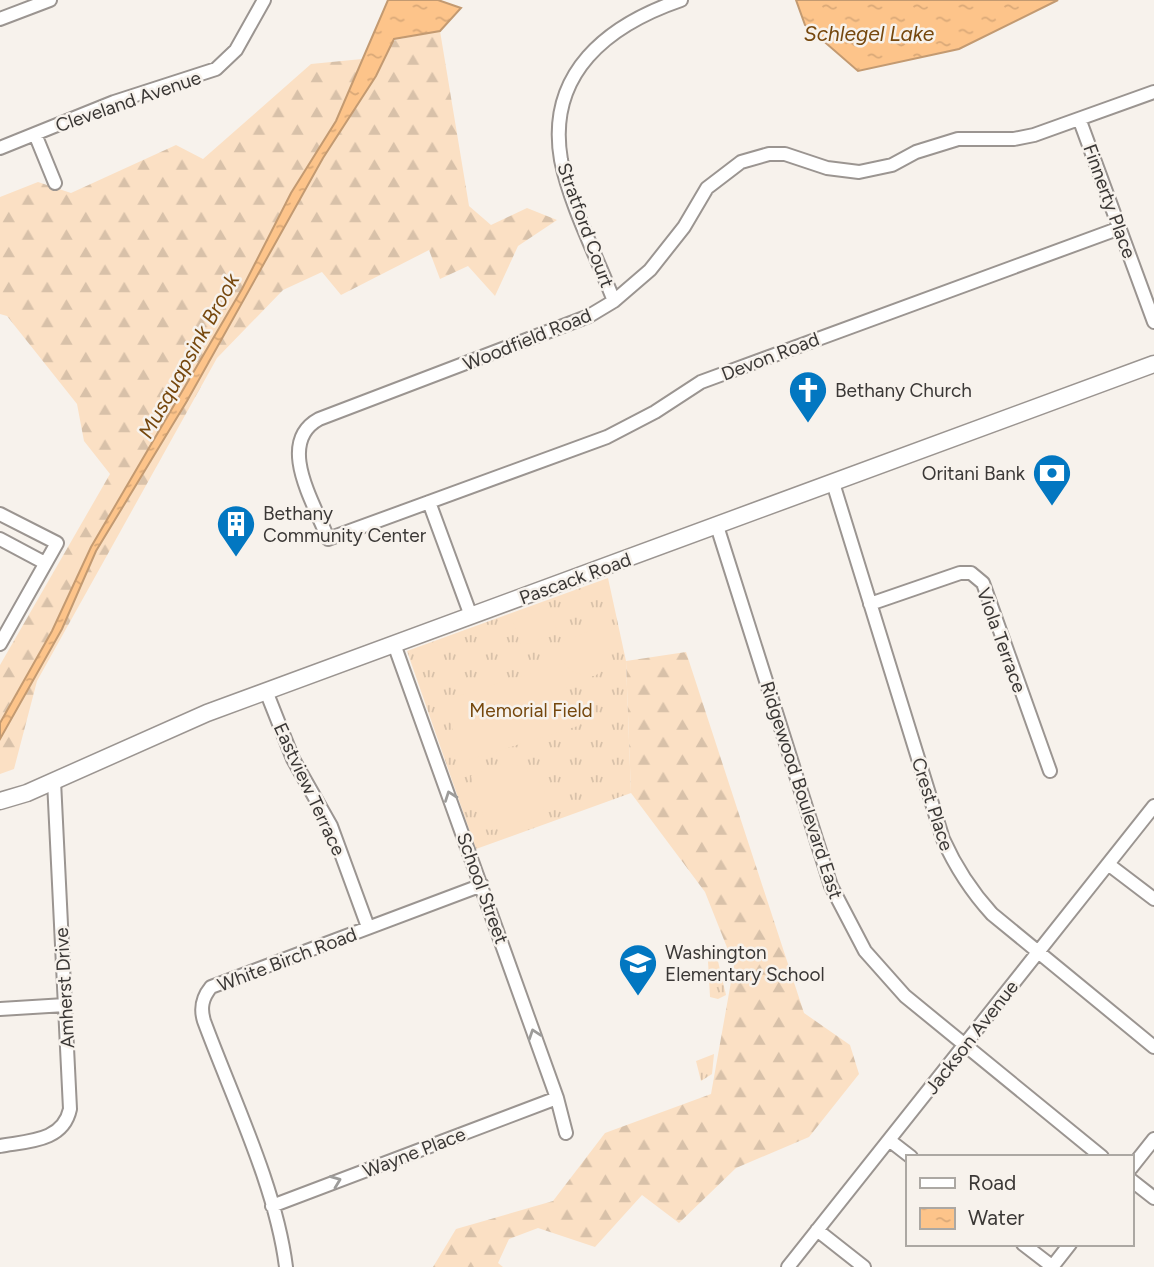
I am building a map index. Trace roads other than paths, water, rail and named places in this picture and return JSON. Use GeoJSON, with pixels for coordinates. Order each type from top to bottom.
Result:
{"type":"FeatureCollection","features":[{"type":"Feature","properties":{"kind":"street"},"geometry":{"type":"LineString","coordinates":[[0,19],[50,0]]}},
{"type":"Feature","properties":{"kind":"street","name":"Cleveland Avenue"},"geometry":{"type":"LineString","coordinates":[[0,148],[114,102],[216,69],[236,50],[264,0]]}},
{"type":"Feature","properties":{"kind":"street","name":"Stratford Court"},"geometry":{"type":"LineString","coordinates":[[614,301],[565,176],[559,142],[562,110],[575,76],[596,46],[625,23],[681,0]]}},
{"type":"Feature","properties":{"kind":"street","name":"Woodfield Road"},"geometry":{"type":"LineString","coordinates":[[429,502],[328,539],[298,459],[297,449],[303,431],[319,419],[568,326],[614,301],[650,270],[669,249],[707,188],[741,162],[769,154],[785,154],[827,168],[859,172],[892,165],[916,152],[958,139],[1014,139],[1080,121],[1154,92]]}},
{"type":"Feature","properties":{"kind":"street","name":"Finnerty Place"},"geometry":{"type":"LineString","coordinates":[[1080,121],[1154,322]]}},
{"type":"Feature","properties":{"kind":"street"},"geometry":{"type":"LineString","coordinates":[[35,134],[55,183]]}},
{"type":"Feature","properties":{"kind":"street","name":"Devon Road"},"geometry":{"type":"LineString","coordinates":[[429,502],[607,437],[644,419],[701,382],[1120,228]]}},
{"type":"Feature","properties":{"kind":"street","name":"Pascack Road"},"geometry":{"type":"LineString","coordinates":[[0,801],[54,781],[155,735],[266,691],[1154,364]]}},
{"type":"Feature","properties":{"kind":"street","name":"Crest Place"},"geometry":{"type":"LineString","coordinates":[[833,483],[943,839],[953,862],[975,897],[992,914],[1154,1047]]}},
{"type":"Feature","properties":{"kind":"street"},"geometry":{"type":"LineString","coordinates":[[429,502],[471,616]]}},
{"type":"Feature","properties":{"kind":"street"},"geometry":{"type":"LineString","coordinates":[[0,514],[57,543],[0,644]]}},
{"type":"Feature","properties":{"kind":"street","name":"Ridgewood Boulevard East"},"geometry":{"type":"LineString","coordinates":[[717,526],[841,908],[865,951],[905,996],[1100,1155]]}},
{"type":"Feature","properties":{"kind":"street"},"geometry":{"type":"LineString","coordinates":[[0,539],[46,563]]}},
{"type":"Feature","properties":{"kind":"street","name":"Viola Terrace"},"geometry":{"type":"LineString","coordinates":[[870,604],[960,573],[978,577],[983,583],[1050,771]]}},
{"type":"Feature","properties":{"kind":"street","name":"School Street"},"geometry":{"type":"LineString","coordinates":[[394,644],[557,1098],[566,1133]]}},
{"type":"Feature","properties":{"kind":"street","name":"Eastview Terrace"},"geometry":{"type":"LineString","coordinates":[[266,691],[293,759],[331,826],[368,927]]}},
{"type":"Feature","properties":{"kind":"street","name":"Amherst Drive"},"geometry":{"type":"LineString","coordinates":[[0,1146],[49,1137],[57,1132],[68,1117],[54,781]]}},
{"type":"Feature","properties":{"kind":"street","name":"Jackson Avenue"},"geometry":{"type":"LineString","coordinates":[[788,1267],[1154,806]]}},
{"type":"Feature","properties":{"kind":"street"},"geometry":{"type":"LineString","coordinates":[[1108,864],[1154,899]]}},
{"type":"Feature","properties":{"kind":"street","name":"White Birch Road"},"geometry":{"type":"LineString","coordinates":[[286,1267],[282,1240],[272,1206],[204,1021],[202,1004],[211,987],[482,885]]}},
{"type":"Feature","properties":{"kind":"street"},"geometry":{"type":"LineString","coordinates":[[0,1009],[65,1005]]}},
{"type":"Feature","properties":{"kind":"street","name":"Wayne Place"},"geometry":{"type":"LineString","coordinates":[[272,1206],[557,1098]]}},
{"type":"Feature","properties":{"kind":"street"},"geometry":{"type":"LineString","coordinates":[[1133,1165],[1154,1139]]}},
{"type":"Feature","properties":{"kind":"street"},"geometry":{"type":"LineString","coordinates":[[889,1140],[908,1155]]}},
{"type":"Feature","properties":{"kind":"street"},"geometry":{"type":"LineString","coordinates":[[1133,1182],[1154,1198]]}},
{"type":"Feature","properties":{"kind":"street"},"geometry":{"type":"LineString","coordinates":[[817,1230],[864,1267]]}},
{"type":"Feature","properties":{"kind":"street"},"geometry":{"type":"LineString","coordinates":[[1026,1246],[1052,1267],[1068,1246]]}},
{"type":"Feature","properties":{"kind":"water"},"geometry":{"type":"Polygon","coordinates":[[[388,0],[438,0],[461,8],[440,31],[394,39],[376,76],[323,158],[187,401],[96,551],[62,629],[0,739],[0,723],[52,631],[91,547],[242,289],[291,193],[336,121],[388,0]]]}},
{"type":"Feature","properties":{"kind":"water","name":"Schlegel Lake"},"geometry":{"type":"Polygon","coordinates":[[[796,0],[1058,0],[959,49],[858,71],[805,25],[796,0]]]}},
{"type":"Feature","properties":{"kind":"place","name":"Bethany Church"},"geometry":{"type":"Point","coordinates":[808,424]}},
{"type":"Feature","properties":{"kind":"place","name":"Oritani Bank"},"geometry":{"type":"Point","coordinates":[1052,507]}},
{"type":"Feature","properties":{"kind":"place","name":"Bethany Community Center"},"geometry":{"type":"Point","coordinates":[236,558]}},
{"type":"Feature","properties":{"kind":"place","name":"Washington Elementary School"},"geometry":{"type":"Point","coordinates":[638,997]}},
{"type":"Feature","properties":{"kind":"water label","name":"Musquapsink Brook"},"geometry":{"type":"Point","coordinates":[189,356]}},
{"type":"Feature","properties":{"kind":"park label","name":"Memorial Field"},"geometry":{"type":"Point","coordinates":[531,710]}}]}
